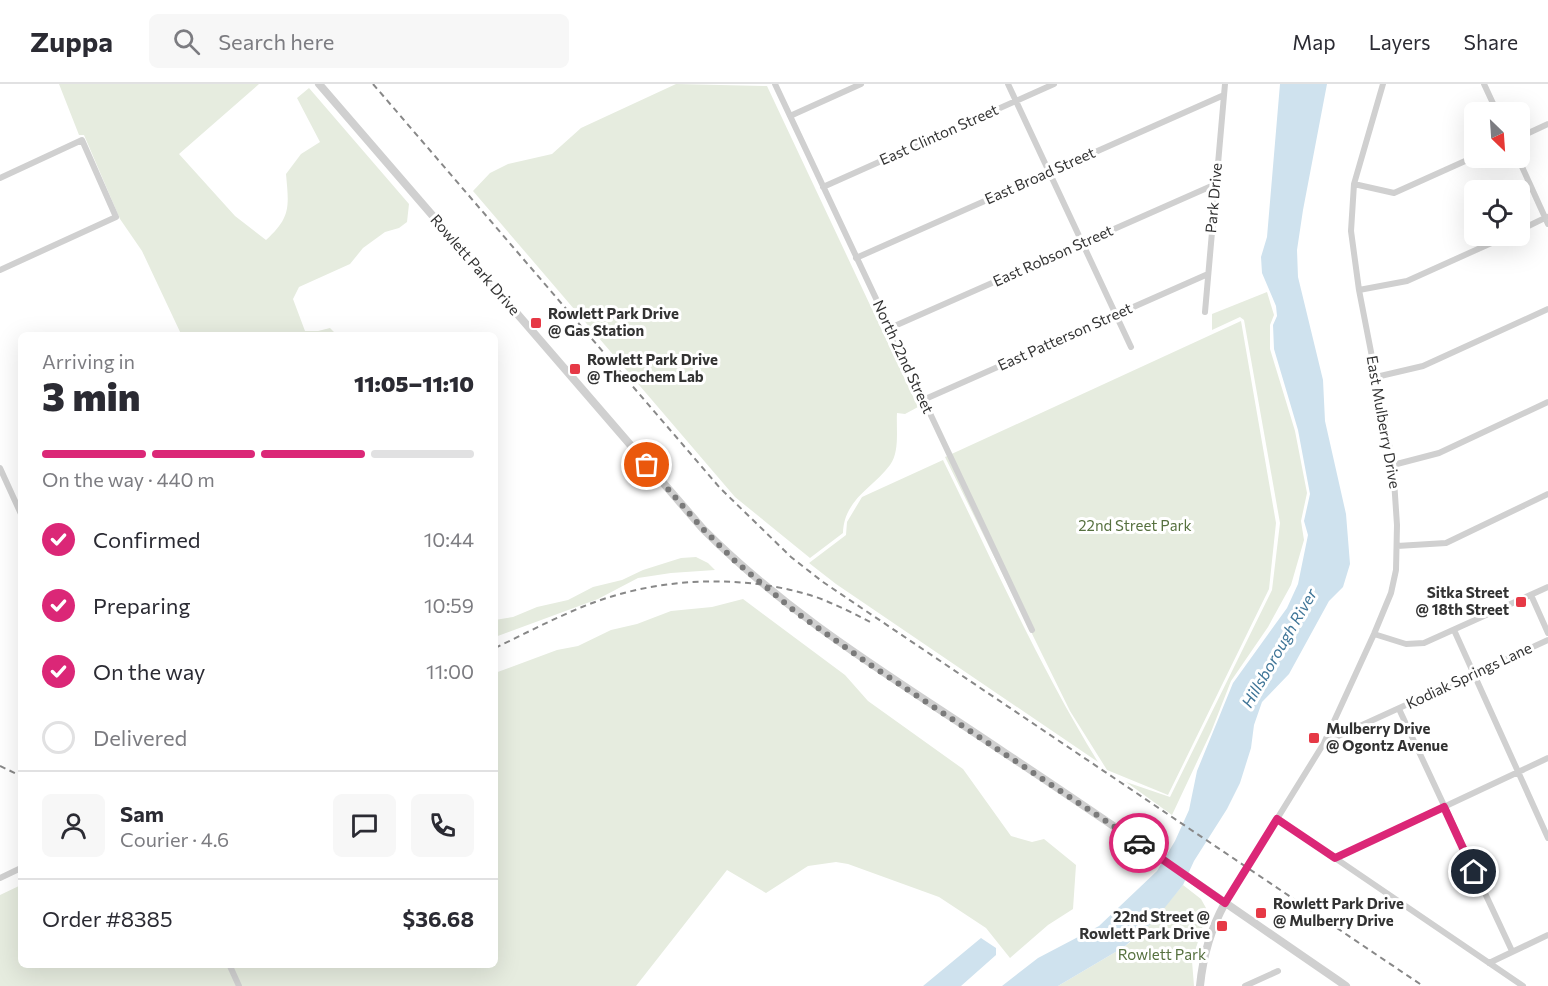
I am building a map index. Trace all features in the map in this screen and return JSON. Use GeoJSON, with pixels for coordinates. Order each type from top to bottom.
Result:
{"type":"FeatureCollection","features":[{"type":"Feature","properties":{"kind":"street","name":"Rowlett Park Drive"},"geometry":{"type":"LineString","coordinates":[[319,84],[566,373],[703,529],[736,562],[822,631],[1156,854],[1346,986]]}},
{"type":"Feature","properties":{"kind":"street","name":"North 22nd Street"},"geometry":{"type":"LineString","coordinates":[[775,84],[1032,630]]}},
{"type":"Feature","properties":{"kind":"street"},"geometry":{"type":"LineString","coordinates":[[790,116],[861,84]]}},
{"type":"Feature","properties":{"kind":"street"},"geometry":{"type":"LineString","coordinates":[[1008,84],[1131,347]]}},
{"type":"Feature","properties":{"kind":"street","name":"East Clinton Street"},"geometry":{"type":"LineString","coordinates":[[823,187],[1054,84]]}},
{"type":"Feature","properties":{"kind":"street","name":"Park Drive"},"geometry":{"type":"LineString","coordinates":[[1205,312],[1225,84]]}},
{"type":"Feature","properties":{"kind":"street","name":"East Mulberry Drive"},"geometry":{"type":"LineString","coordinates":[[1225,903],[1324,743],[1374,634],[1391,593],[1396,570],[1393,465],[1359,290],[1351,231],[1354,184],[1383,84]]}},
{"type":"Feature","properties":{"kind":"street"},"geometry":{"type":"LineString","coordinates":[[1484,84],[1492,102]]}},
{"type":"Feature","properties":{"kind":"street","name":"East Broad Street"},"geometry":{"type":"LineString","coordinates":[[856,258],[1224,95]]}},
{"type":"Feature","properties":{"kind":"street"},"geometry":{"type":"LineString","coordinates":[[1530,132],[1548,124]]}},
{"type":"Feature","properties":{"kind":"street"},"geometry":{"type":"LineString","coordinates":[[0,178],[82,140],[116,216],[0,270]]}},
{"type":"Feature","properties":{"kind":"street"},"geometry":{"type":"LineString","coordinates":[[1354,184],[1395,193],[1464,162]]}},
{"type":"Feature","properties":{"kind":"street"},"geometry":{"type":"LineString","coordinates":[[1523,168],[1547,219],[1530,226]]}},
{"type":"Feature","properties":{"kind":"street","name":"East Robson Street"},"geometry":{"type":"LineString","coordinates":[[890,328],[1215,184]]}},
{"type":"Feature","properties":{"kind":"street"},"geometry":{"type":"LineString","coordinates":[[1359,290],[1407,281],[1485,246]]}},
{"type":"Feature","properties":{"kind":"street","name":"East Patterson Street"},"geometry":{"type":"LineString","coordinates":[[923,400],[1208,274]]}},
{"type":"Feature","properties":{"kind":"street"},"geometry":{"type":"LineString","coordinates":[[1376,377],[1424,366],[1548,309]]}},
{"type":"Feature","properties":{"kind":"street"},"geometry":{"type":"LineString","coordinates":[[1393,465],[1439,453],[1548,402]]}},
{"type":"Feature","properties":{"kind":"street"},"geometry":{"type":"LineString","coordinates":[[0,468],[18,507]]}},
{"type":"Feature","properties":{"kind":"street"},"geometry":{"type":"LineString","coordinates":[[1397,546],[1446,543],[1548,494]]}},
{"type":"Feature","properties":{"kind":"street"},"geometry":{"type":"LineString","coordinates":[[1374,634],[1406,644],[1424,643],[1548,587]]}},
{"type":"Feature","properties":{"kind":"street"},"geometry":{"type":"LineString","coordinates":[[1532,595],[1548,633]]}},
{"type":"Feature","properties":{"kind":"street"},"geometry":{"type":"LineString","coordinates":[[1455,630],[1548,838]]}},
{"type":"Feature","properties":{"kind":"street","name":"Kodiak Springs Lane"},"geometry":{"type":"LineString","coordinates":[[1324,743],[1548,640]]}},
{"type":"Feature","properties":{"kind":"street"},"geometry":{"type":"LineString","coordinates":[[1399,709],[1512,951]]}},
{"type":"Feature","properties":{"kind":"street"},"geometry":{"type":"LineString","coordinates":[[1335,858],[1548,758]]}},
{"type":"Feature","properties":{"kind":"street"},"geometry":{"type":"LineString","coordinates":[[1277,819],[1523,986]]}},
{"type":"Feature","properties":{"kind":"street"},"geometry":{"type":"LineString","coordinates":[[0,878],[18,869]]}},
{"type":"Feature","properties":{"kind":"street"},"geometry":{"type":"LineString","coordinates":[[1200,986],[1205,948],[1215,920],[1225,903]]}},
{"type":"Feature","properties":{"kind":"street"},"geometry":{"type":"LineString","coordinates":[[1489,963],[1548,935]]}},
{"type":"Feature","properties":{"kind":"street"},"geometry":{"type":"LineString","coordinates":[[231,968],[239,986]]}},
{"type":"Feature","properties":{"kind":"street"},"geometry":{"type":"LineString","coordinates":[[1245,986],[1278,971]]}},
{"type":"Feature","properties":{"kind":"green space"},"geometry":{"type":"Polygon","coordinates":[[[59,84],[259,84],[179,154],[235,216],[266,240],[280,225],[287,211],[286,174],[301,154],[320,142],[297,98],[309,88],[409,204],[407,222],[399,228],[385,232],[363,248],[350,264],[299,287],[293,299],[305,331],[330,328],[334,332],[180,332],[142,251],[120,219],[84,135],[79,135],[59,84]]]}},
{"type":"Feature","properties":{"kind":"green space"},"geometry":{"type":"Polygon","coordinates":[[[676,84],[767,86],[918,407],[905,414],[897,413],[896,447],[890,465],[848,511],[843,533],[810,558],[735,497],[473,191],[490,173],[508,164],[552,154],[581,128],[676,84]]]}},
{"type":"Feature","properties":{"kind":"green space"},"geometry":{"type":"Polygon","coordinates":[[[1267,292],[1274,315],[1270,325],[1270,349],[1295,431],[1307,493],[1301,521],[1304,540],[1291,585],[1268,627],[1231,681],[1211,732],[1172,815],[1126,782],[1170,797],[1272,590],[1280,523],[1244,320],[1240,317],[1212,330],[1212,314],[1267,292]]]}},
{"type":"Feature","properties":{"kind":"green space","name":"22nd Street Park"},"geometry":{"type":"Polygon","coordinates":[[[1241,321],[1276,523],[1269,589],[1168,795],[1107,770],[1070,711],[945,457],[1241,321]]]}},
{"type":"Feature","properties":{"kind":"green space"},"geometry":{"type":"Polygon","coordinates":[[[943,460],[1036,651],[1098,762],[836,584],[809,563],[846,535],[847,522],[862,497],[943,460]]]}},
{"type":"Feature","properties":{"kind":"green space"},"geometry":{"type":"Polygon","coordinates":[[[696,557],[708,563],[715,570],[638,578],[598,599],[498,636],[498,620],[568,600],[593,587],[622,580],[643,570],[681,558],[696,557]]]}},
{"type":"Feature","properties":{"kind":"green space"},"geometry":{"type":"Polygon","coordinates":[[[743,599],[845,675],[868,701],[963,769],[1011,836],[1032,842],[1044,839],[1076,865],[1073,909],[1048,925],[1010,958],[986,928],[939,897],[848,864],[836,862],[808,866],[766,893],[727,870],[636,986],[0,986],[0,895],[18,886],[18,968],[498,968],[498,672],[557,650],[578,646],[611,630],[637,624],[671,611],[712,607],[743,599]]]}},
{"type":"Feature","properties":{"kind":"green space","name":"Rowlett Park"},"geometry":{"type":"Polygon","coordinates":[[[1183,885],[1201,899],[1206,908],[1192,961],[1194,986],[1058,986],[1124,947],[1142,933],[1183,885]]]}},
{"type":"Feature","properties":{"kind":"water","name":"Hillsborough River"},"geometry":{"type":"Polygon","coordinates":[[[1280,84],[1327,84],[1297,250],[1298,277],[1323,380],[1325,421],[1346,514],[1350,564],[1343,587],[1329,601],[1289,674],[1262,702],[1240,783],[1227,809],[1194,861],[1183,885],[1154,921],[1124,947],[1058,986],[1002,986],[1038,958],[1099,926],[1157,871],[1175,841],[1189,810],[1197,771],[1233,683],[1287,608],[1298,584],[1308,535],[1304,521],[1310,494],[1298,430],[1274,349],[1273,325],[1277,316],[1276,306],[1262,273],[1261,257],[1267,237],[1280,84]]]}},
{"type":"Feature","properties":{"kind":"water"},"geometry":{"type":"Polygon","coordinates":[[[981,938],[996,948],[996,955],[961,986],[923,986],[981,938]]]}},
{"type":"Feature","properties":{"kind":"railway"},"geometry":{"type":"LineString","coordinates":[[373,84],[720,488],[791,557],[823,582],[1423,986]]}},
{"type":"Feature","properties":{"kind":"railway"},"geometry":{"type":"LineString","coordinates":[[498,647],[582,607],[610,597],[639,589],[699,582],[758,584],[788,589],[816,597],[870,622]]}},
{"type":"Feature","properties":{"kind":"railway"},"geometry":{"type":"LineString","coordinates":[[0,766],[18,775]]}},
{"type":"Feature","properties":{"kind":"way so far"},"geometry":{"type":"LineString","coordinates":[[647,465],[703,529],[736,562],[797,613],[872,666],[1139,843]]}},
{"type":"Feature","properties":{"kind":"place","name":"Rowlett Park Drive @ Gas Station"},"geometry":{"type":"Point","coordinates":[536,323]}},
{"type":"Feature","properties":{"kind":"place","name":"Rowlett Park Drive @ Theochem Lab"},"geometry":{"type":"Point","coordinates":[575,369]}},
{"type":"Feature","properties":{"kind":"place","name":"Sitka Street @ 18th Street"},"geometry":{"type":"Point","coordinates":[1521,602]}},
{"type":"Feature","properties":{"kind":"place","name":"Mulberry Drive @ Ogontz Avenue"},"geometry":{"type":"Point","coordinates":[1314,738]}},
{"type":"Feature","properties":{"kind":"place","name":"Rowlett Park Drive @ Mulberry Drive"},"geometry":{"type":"Point","coordinates":[1261,913]}},
{"type":"Feature","properties":{"kind":"place","name":"22nd Street @ Rowlett Park Drive"},"geometry":{"type":"Point","coordinates":[1222,926]}},
{"type":"Feature","properties":{"kind":"route"},"geometry":{"type":"LineString","coordinates":[[1139,843],[1225,903],[1277,819],[1335,858],[1444,807],[1474,872]]}}]}
